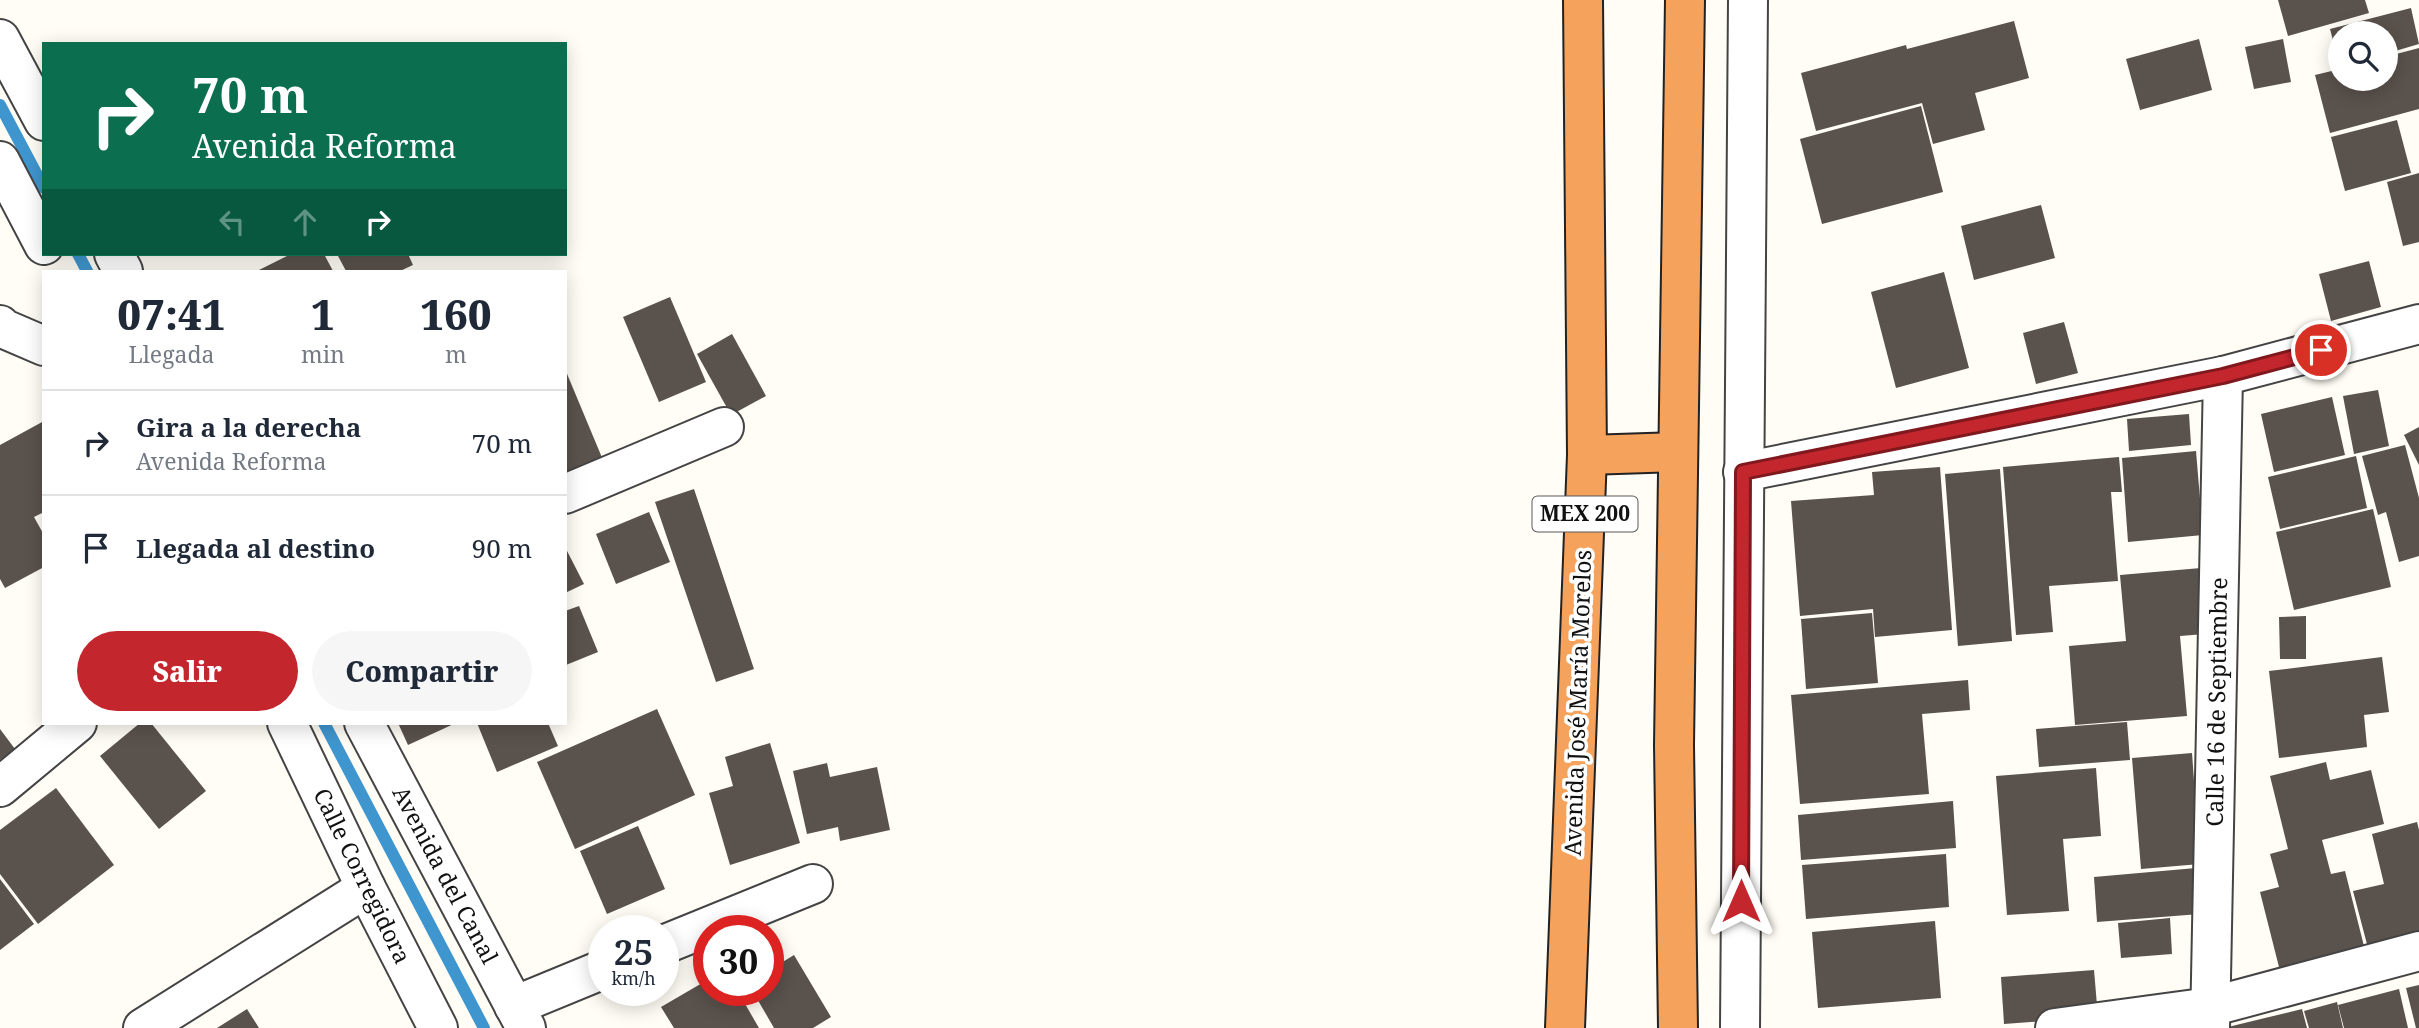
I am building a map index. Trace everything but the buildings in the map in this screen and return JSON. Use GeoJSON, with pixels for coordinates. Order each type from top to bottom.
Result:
{"type":"FeatureCollection","features":[{"type":"Feature","properties":{"kind":"highway","name":"Avenida José María Morelos"},"geometry":{"type":"LineString","coordinates":[[1565,1028],[1587,455],[1583,0]]}},
{"type":"Feature","properties":{"kind":"highway"},"geometry":{"type":"LineString","coordinates":[[1678,1028],[1674,745],[1685,0]]}},
{"type":"Feature","properties":{"kind":"highway"},"geometry":{"type":"LineString","coordinates":[[1587,455],[1678,452]]}},
{"type":"Feature","properties":{"kind":"street"},"geometry":{"type":"LineString","coordinates":[[1740,1028],[1748,0]]}},
{"type":"Feature","properties":{"kind":"street"},"geometry":{"type":"LineString","coordinates":[[0,39],[42,117]]}},
{"type":"Feature","properties":{"kind":"street"},"geometry":{"type":"LineString","coordinates":[[0,161],[42,241]]}},
{"type":"Feature","properties":{"kind":"street"},"geometry":{"type":"LineString","coordinates":[[1743,472],[2223,376],[2419,324]]}},
{"type":"Feature","properties":{"kind":"street"},"geometry":{"type":"LineString","coordinates":[[0,325],[42,345]]}},
{"type":"Feature","properties":{"kind":"street","name":"Calle 16 de Septiembre"},"geometry":{"type":"LineString","coordinates":[[2210,1018],[2223,376]]}},
{"type":"Feature","properties":{"kind":"street"},"geometry":{"type":"LineString","coordinates":[[567,493],[724,427]]}},
{"type":"Feature","properties":{"kind":"street"},"geometry":{"type":"LineString","coordinates":[[0,787],[75,725]]}},
{"type":"Feature","properties":{"kind":"street","name":"Calle Corregidora"},"geometry":{"type":"LineString","coordinates":[[288,725],[366,888],[438,1028]]}},
{"type":"Feature","properties":{"kind":"street","name":"Avenida del Canal"},"geometry":{"type":"LineString","coordinates":[[365,725],[520,1017]]}},
{"type":"Feature","properties":{"kind":"street"},"geometry":{"type":"LineString","coordinates":[[679,938],[813,884]]}},
{"type":"Feature","properties":{"kind":"street"},"geometry":{"type":"LineString","coordinates":[[143,1028],[366,888]]}},
{"type":"Feature","properties":{"kind":"street"},"geometry":{"type":"LineString","coordinates":[[2054,1028],[2210,1018],[2419,951]]}},
{"type":"Feature","properties":{"kind":"street"},"geometry":{"type":"LineString","coordinates":[[520,1017],[588,979]]}},
{"type":"Feature","properties":{"kind":"waterway"},"geometry":{"type":"LineString","coordinates":[[0,105],[42,184]]}},
{"type":"Feature","properties":{"kind":"waterway"},"geometry":{"type":"LineString","coordinates":[[79,256],[86,270]]}},
{"type":"Feature","properties":{"kind":"waterway"},"geometry":{"type":"LineString","coordinates":[[325,725],[484,1028]]}},
{"type":"Feature","properties":{"kind":"route"},"geometry":{"type":"LineString","coordinates":[[1741,901],[1743,472],[2223,376],[2321,350]]}}]}
